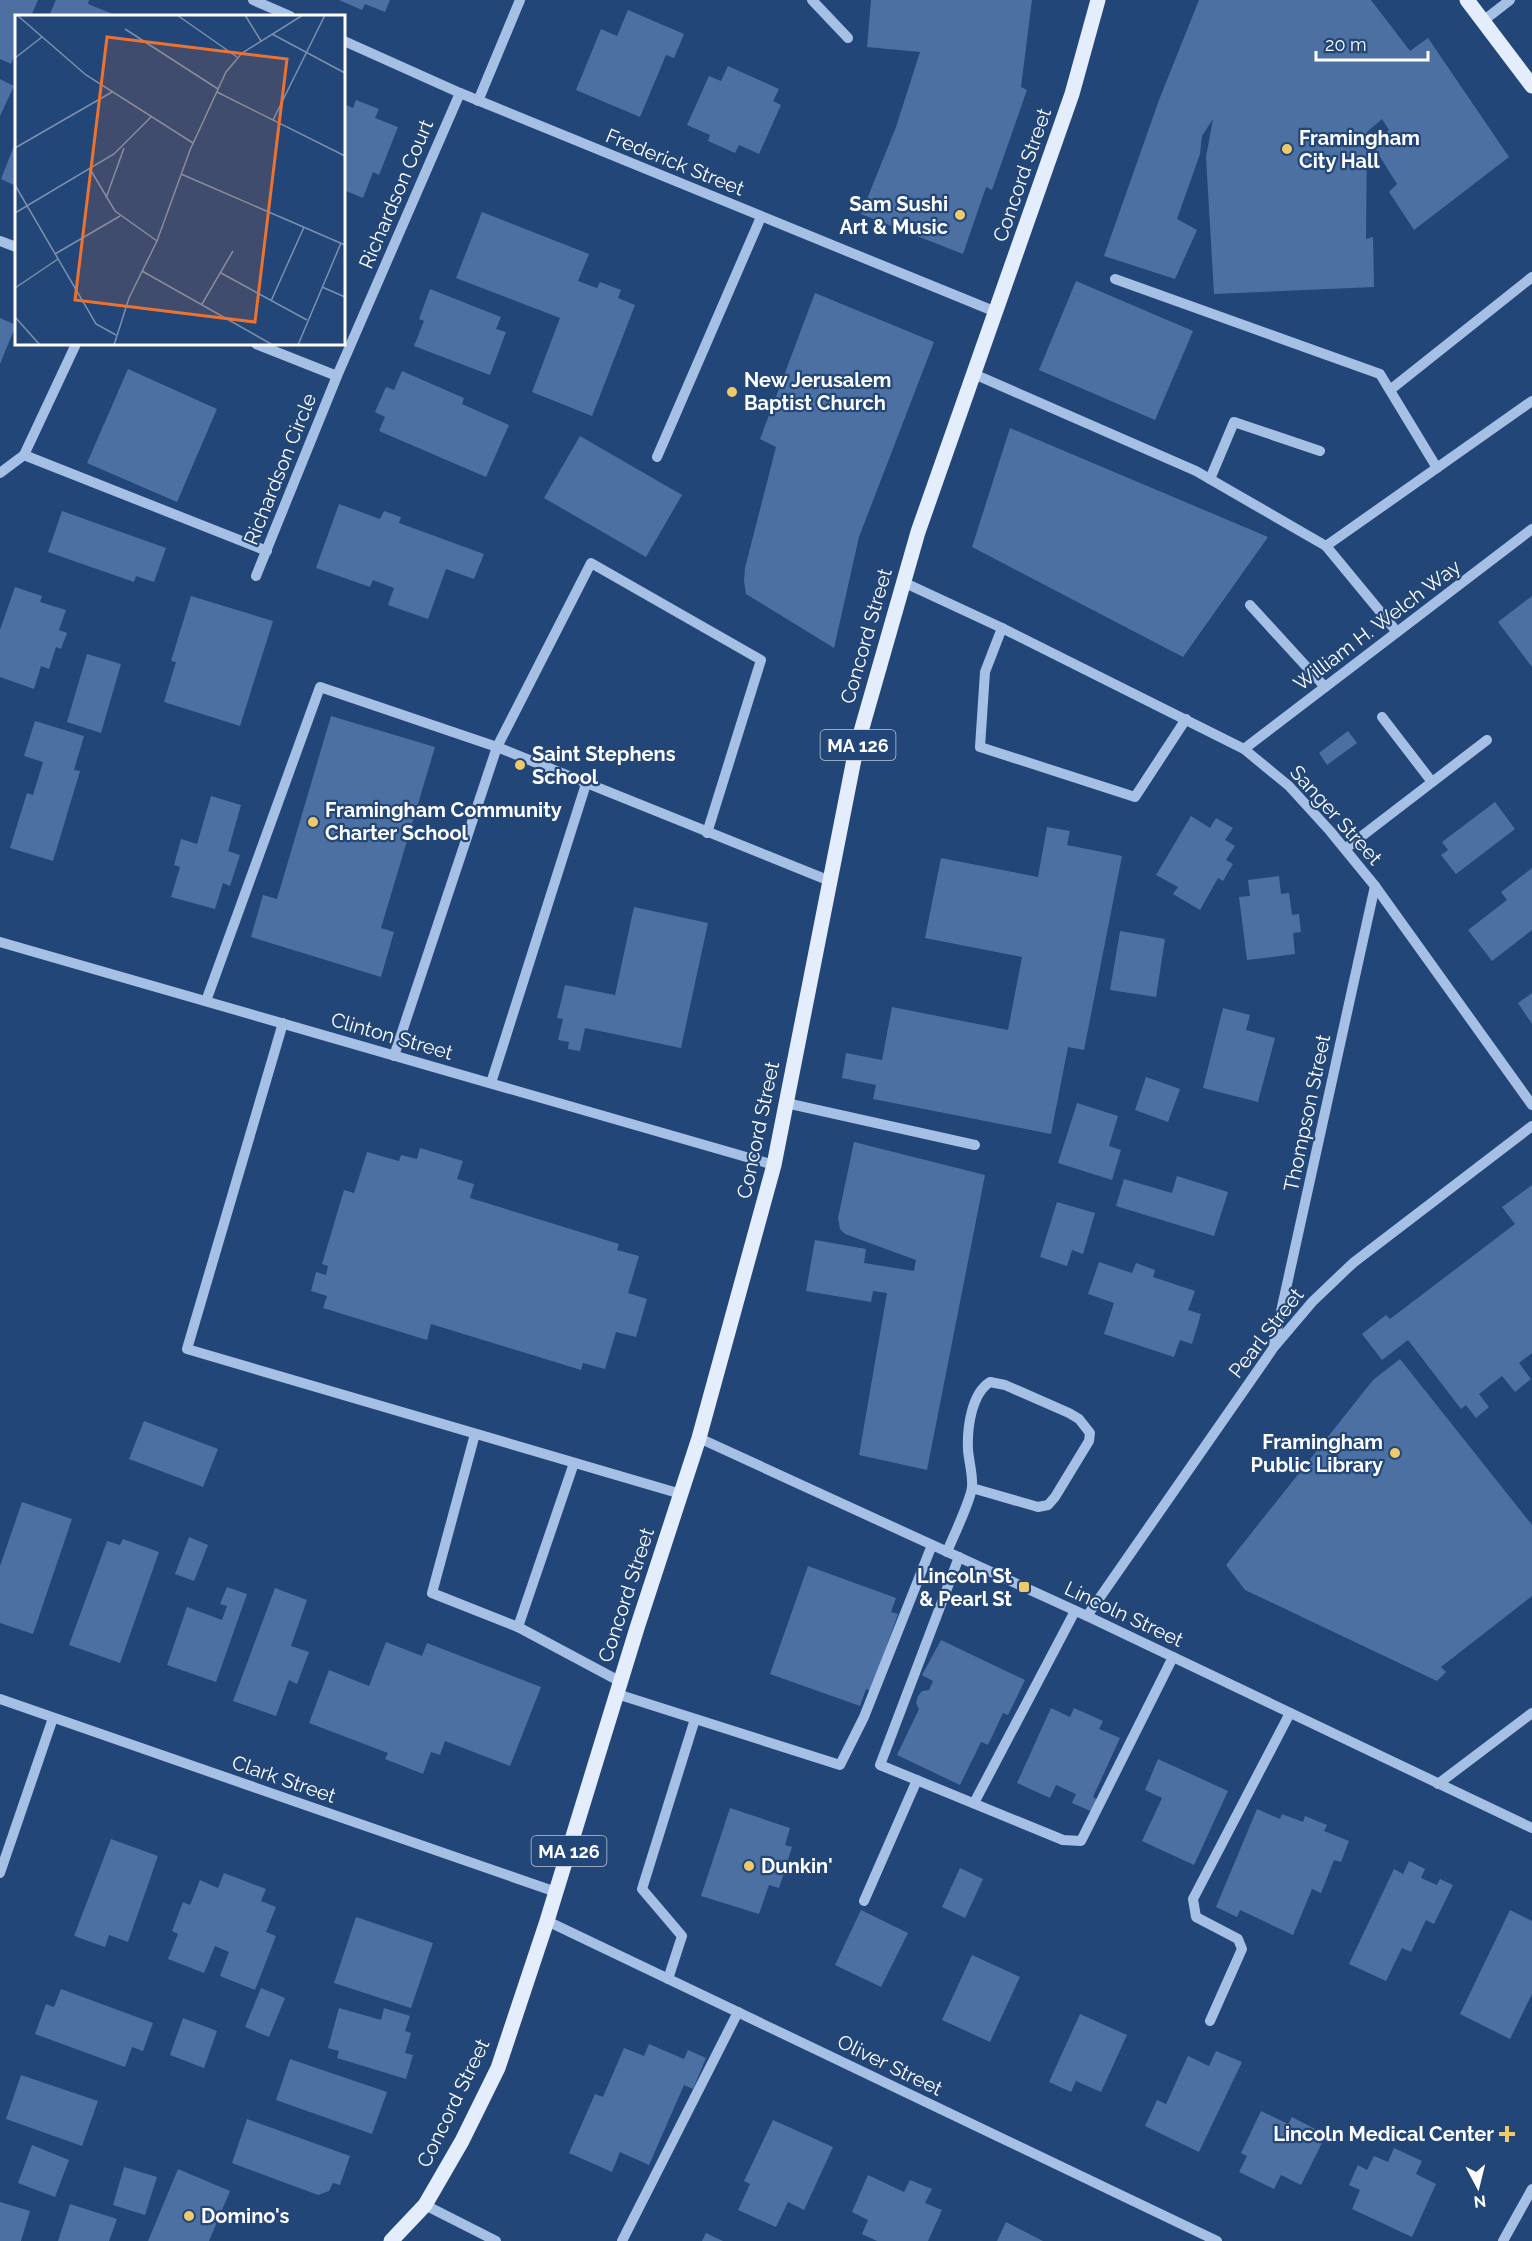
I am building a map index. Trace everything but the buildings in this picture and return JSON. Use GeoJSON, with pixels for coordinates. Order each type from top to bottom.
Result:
{"type":"FeatureCollection","features":[{"type":"Feature","properties":{"kind":"main road","name":"Concord Street"},"geometry":{"type":"LineString","coordinates":[[391,2241],[425,2205],[462,2141],[498,2068],[547,1921],[699,1438],[774,1165],[856,749],[903,582],[918,532],[1072,94],[1098,0]]}},
{"type":"Feature","properties":{"kind":"main road"},"geometry":{"type":"LineString","coordinates":[[1467,0],[1532,86]]}},
{"type":"Feature","properties":{"kind":"street"},"geometry":{"type":"LineString","coordinates":[[253,0],[288,15]]}},
{"type":"Feature","properties":{"kind":"street"},"geometry":{"type":"LineString","coordinates":[[478,101],[520,0]]}},
{"type":"Feature","properties":{"kind":"street"},"geometry":{"type":"LineString","coordinates":[[812,0],[848,38]]}},
{"type":"Feature","properties":{"kind":"street"},"geometry":{"type":"LineString","coordinates":[[1483,21],[1510,0]]}},
{"type":"Feature","properties":{"kind":"street","name":"Frederick Street"},"geometry":{"type":"LineString","coordinates":[[345,40],[478,101],[996,312]]}},
{"type":"Feature","properties":{"kind":"street","name":"Richardson Court"},"geometry":{"type":"LineString","coordinates":[[337,376],[460,93]]}},
{"type":"Feature","properties":{"kind":"street"},"geometry":{"type":"LineString","coordinates":[[657,457],[761,217]]}},
{"type":"Feature","properties":{"kind":"street"},"geometry":{"type":"LineString","coordinates":[[0,241],[15,247]]}},
{"type":"Feature","properties":{"kind":"street"},"geometry":{"type":"LineString","coordinates":[[1390,390],[1532,277]]}},
{"type":"Feature","properties":{"kind":"street"},"geometry":{"type":"LineString","coordinates":[[1115,279],[1380,374],[1437,468]]}},
{"type":"Feature","properties":{"kind":"street"},"geometry":{"type":"LineString","coordinates":[[0,473],[24,455],[76,345]]}},
{"type":"Feature","properties":{"kind":"street"},"geometry":{"type":"LineString","coordinates":[[259,345],[337,376]]}},
{"type":"Feature","properties":{"kind":"street"},"geometry":{"type":"LineString","coordinates":[[974,374],[1196,471],[1326,546],[1397,632]]}},
{"type":"Feature","properties":{"kind":"street","name":"Richardson Circle"},"geometry":{"type":"LineString","coordinates":[[256,576],[337,376]]}},
{"type":"Feature","properties":{"kind":"street"},"geometry":{"type":"LineString","coordinates":[[1326,546],[1532,401]]}},
{"type":"Feature","properties":{"kind":"street"},"geometry":{"type":"LineString","coordinates":[[1210,479],[1234,422],[1320,452]]}},
{"type":"Feature","properties":{"kind":"street"},"geometry":{"type":"LineString","coordinates":[[24,455],[267,551]]}},
{"type":"Feature","properties":{"kind":"street","name":"William H. Welch Way"},"geometry":{"type":"LineString","coordinates":[[1244,748],[1532,529]]}},
{"type":"Feature","properties":{"kind":"street"},"geometry":{"type":"LineString","coordinates":[[394,1056],[497,747],[591,563],[761,660],[707,833]]}},
{"type":"Feature","properties":{"kind":"street","name":"Sanger Street"},"geometry":{"type":"LineString","coordinates":[[903,582],[1002,628],[1244,748],[1289,786],[1376,886],[1532,1105]]}},
{"type":"Feature","properties":{"kind":"street"},"geometry":{"type":"LineString","coordinates":[[1250,605],[1325,687]]}},
{"type":"Feature","properties":{"kind":"street"},"geometry":{"type":"LineString","coordinates":[[1002,628],[985,672],[980,747],[1135,797],[1186,719]]}},
{"type":"Feature","properties":{"kind":"street"},"geometry":{"type":"LineString","coordinates":[[206,1001],[320,687],[497,747],[830,881]]}},
{"type":"Feature","properties":{"kind":"street"},"geometry":{"type":"LineString","coordinates":[[1382,717],[1432,782]]}},
{"type":"Feature","properties":{"kind":"street"},"geometry":{"type":"LineString","coordinates":[[1345,849],[1487,740]]}},
{"type":"Feature","properties":{"kind":"street"},"geometry":{"type":"LineString","coordinates":[[491,1083],[586,784]]}},
{"type":"Feature","properties":{"kind":"street","name":"Thompson Street"},"geometry":{"type":"LineString","coordinates":[[1274,1347],[1376,886]]}},
{"type":"Feature","properties":{"kind":"street","name":"Clinton Street"},"geometry":{"type":"LineString","coordinates":[[0,942],[774,1165]]}},
{"type":"Feature","properties":{"kind":"street"},"geometry":{"type":"LineString","coordinates":[[283,1023],[187,1349],[681,1494]]}},
{"type":"Feature","properties":{"kind":"street"},"geometry":{"type":"LineString","coordinates":[[786,1103],[975,1145]]}},
{"type":"Feature","properties":{"kind":"street","name":"Pearl Street"},"geometry":{"type":"LineString","coordinates":[[1087,1616],[1274,1347],[1313,1301],[1353,1263],[1532,1126]]}},
{"type":"Feature","properties":{"kind":"street"},"geometry":{"type":"LineString","coordinates":[[947,1552],[972,1488],[968,1448],[969,1430],[976,1398],[982,1387],[990,1382],[1005,1385],[1069,1413],[1079,1419],[1090,1433],[1089,1441],[1048,1505],[1038,1507],[972,1488]]}},
{"type":"Feature","properties":{"kind":"street"},"geometry":{"type":"LineString","coordinates":[[475,1434],[432,1593],[518,1627],[619,1688],[696,1719],[840,1765],[864,1717],[932,1545]]}},
{"type":"Feature","properties":{"kind":"street","name":"Lincoln Street"},"geometry":{"type":"LineString","coordinates":[[699,1438],[1087,1616],[1532,1828]]}},
{"type":"Feature","properties":{"kind":"street"},"geometry":{"type":"LineString","coordinates":[[518,1627],[574,1463]]}},
{"type":"Feature","properties":{"kind":"street"},"geometry":{"type":"LineString","coordinates":[[959,1557],[880,1765],[1063,1840],[1081,1841],[1173,1658]]}},
{"type":"Feature","properties":{"kind":"street"},"geometry":{"type":"LineString","coordinates":[[974,1803],[1075,1611]]}},
{"type":"Feature","properties":{"kind":"street","name":"Clark Street"},"geometry":{"type":"LineString","coordinates":[[0,1699],[556,1892]]}},
{"type":"Feature","properties":{"kind":"street"},"geometry":{"type":"LineString","coordinates":[[1210,2021],[1242,1949],[1238,1939],[1196,1917],[1193,1899],[1290,1713]]}},
{"type":"Feature","properties":{"kind":"street"},"geometry":{"type":"LineString","coordinates":[[1438,1784],[1532,1713]]}},
{"type":"Feature","properties":{"kind":"street"},"geometry":{"type":"LineString","coordinates":[[0,1873],[53,1718]]}},
{"type":"Feature","properties":{"kind":"street"},"geometry":{"type":"LineString","coordinates":[[668,1979],[682,1936],[642,1889],[696,1719]]}},
{"type":"Feature","properties":{"kind":"street"},"geometry":{"type":"LineString","coordinates":[[864,1901],[917,1780]]}},
{"type":"Feature","properties":{"kind":"street","name":"Oliver Street"},"geometry":{"type":"LineString","coordinates":[[547,1921],[1217,2241]]}},
{"type":"Feature","properties":{"kind":"street"},"geometry":{"type":"LineString","coordinates":[[622,2241],[738,2012]]}},
{"type":"Feature","properties":{"kind":"street"},"geometry":{"type":"LineString","coordinates":[[1503,2241],[1532,2189]]}},
{"type":"Feature","properties":{"kind":"street"},"geometry":{"type":"LineString","coordinates":[[425,2205],[496,2241]]}},
{"type":"Feature","properties":{"kind":"place","name":"Framingham City Hall"},"geometry":{"type":"Point","coordinates":[1287,149]}},
{"type":"Feature","properties":{"kind":"place","name":"Sam Sushi Art & Music"},"geometry":{"type":"Point","coordinates":[960,215]}},
{"type":"Feature","properties":{"kind":"place","name":"New Jerusalem Baptist Church"},"geometry":{"type":"Point","coordinates":[732,392]}},
{"type":"Feature","properties":{"kind":"place","name":"Saint Stephens School"},"geometry":{"type":"Point","coordinates":[520,765]}},
{"type":"Feature","properties":{"kind":"place","name":"Framingham Community Charter School"},"geometry":{"type":"Point","coordinates":[313,822]}},
{"type":"Feature","properties":{"kind":"place","name":"Framingham Public Library"},"geometry":{"type":"Point","coordinates":[1395,1453]}},
{"type":"Feature","properties":{"kind":"place","name":"Lincoln St & Pearl St"},"geometry":{"type":"Point","coordinates":[1024,1587]}},
{"type":"Feature","properties":{"kind":"place","name":"Dunkin'"},"geometry":{"type":"Point","coordinates":[749,1866]}},
{"type":"Feature","properties":{"kind":"place","name":"Lincoln Medical Center"},"geometry":{"type":"Point","coordinates":[1507,2134]}},
{"type":"Feature","properties":{"kind":"place","name":"Domino's"},"geometry":{"type":"Point","coordinates":[189,2216]}}]}
